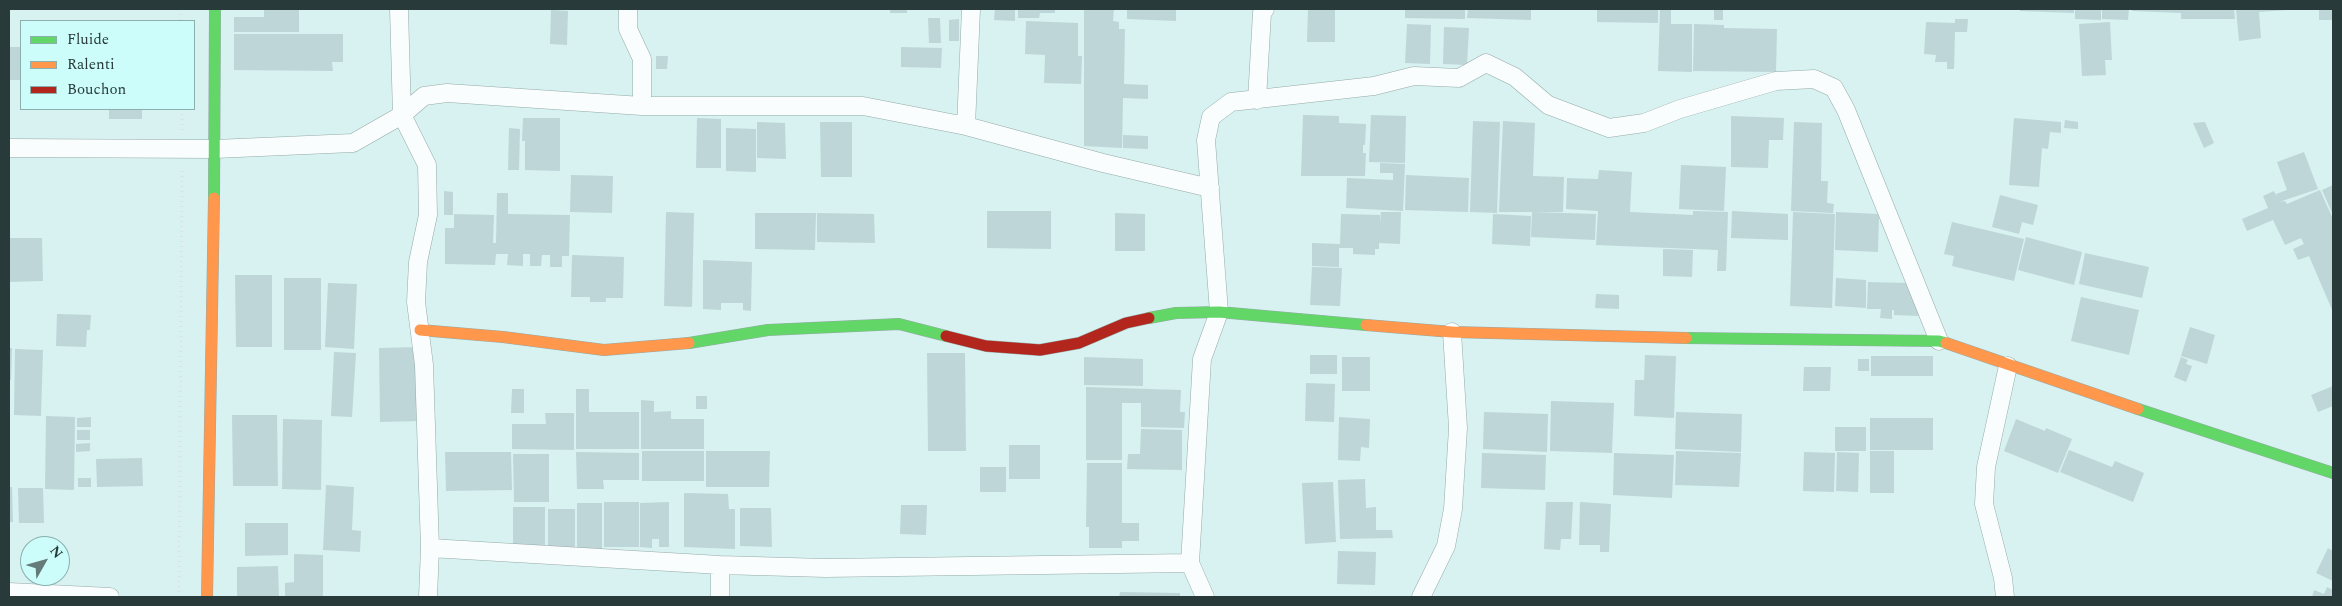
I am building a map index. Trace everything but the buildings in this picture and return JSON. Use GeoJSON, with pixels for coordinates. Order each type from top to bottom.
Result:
{"type":"FeatureCollection","features":[{"type":"Feature","properties":{"kind":"street"},"geometry":{"type":"LineString","coordinates":[[207,597],[215,149],[215,9]]}},
{"type":"Feature","properties":{"kind":"street"},"geometry":{"type":"LineString","coordinates":[[399,9],[402,114],[426,165],[428,215],[418,262],[416,302],[424,364],[430,548],[428,597]]}},
{"type":"Feature","properties":{"kind":"street"},"geometry":{"type":"LineString","coordinates":[[628,9],[628,29],[642,59],[642,106]]}},
{"type":"Feature","properties":{"kind":"street"},"geometry":{"type":"LineString","coordinates":[[966,126],[971,9]]}},
{"type":"Feature","properties":{"kind":"street"},"geometry":{"type":"LineString","coordinates":[[1257,100],[1262,13],[1265,9]]}},
{"type":"Feature","properties":{"kind":"street"},"geometry":{"type":"LineString","coordinates":[[1206,597],[1190,563],[1202,360],[1219,312],[1206,140],[1211,117],[1231,102],[1374,86],[1414,76],[1459,78],[1486,63],[1515,77],[1548,105],[1609,128],[1644,123],[1680,109],[1776,81],[1814,79],[1834,88],[1846,110],[1939,341]]}},
{"type":"Feature","properties":{"kind":"street"},"geometry":{"type":"LineString","coordinates":[[9,148],[215,149],[353,143],[402,114],[424,96],[447,93],[642,106],[864,106],[966,126],[1103,163],[1210,188]]}},
{"type":"Feature","properties":{"kind":"street"},"geometry":{"type":"LineString","coordinates":[[420,330],[503,337],[604,350],[669,346],[768,330],[899,324],[986,346],[1040,350],[1079,343],[1126,323],[1176,313],[1219,312],[1452,332],[1733,339],[1939,341],[2008,366],[2333,473]]}},
{"type":"Feature","properties":{"kind":"street"},"geometry":{"type":"LineString","coordinates":[[1421,597],[1446,546],[1454,509],[1458,428],[1452,332]]}},
{"type":"Feature","properties":{"kind":"street"},"geometry":{"type":"LineString","coordinates":[[2005,597],[2003,578],[1984,504],[1986,468],[2008,366]]}},
{"type":"Feature","properties":{"kind":"street"},"geometry":{"type":"LineString","coordinates":[[430,548],[720,565],[825,568],[1190,563]]}},
{"type":"Feature","properties":{"kind":"street"},"geometry":{"type":"LineString","coordinates":[[720,565],[720,597]]}},
{"type":"Feature","properties":{"kind":"street"},"geometry":{"type":"LineString","coordinates":[[9,592],[110,597]]}},
{"type":"Feature","properties":{"kind":"path"},"geometry":{"type":"LineString","coordinates":[[179,597],[182,110]]}},
{"type":"Feature","properties":{"kind":"traffic: fast"},"geometry":{"type":"LineString","coordinates":[[214,198],[215,9]]}},
{"type":"Feature","properties":{"kind":"traffic: fast"},"geometry":{"type":"LineString","coordinates":[[1149,318],[1176,313],[1219,312],[1366,325]]}},
{"type":"Feature","properties":{"kind":"traffic: fast"},"geometry":{"type":"LineString","coordinates":[[689,343],[768,330],[899,324],[946,336]]}},
{"type":"Feature","properties":{"kind":"traffic: fast"},"geometry":{"type":"LineString","coordinates":[[1686,338],[1939,341],[1946,343]]}},
{"type":"Feature","properties":{"kind":"traffic: fast"},"geometry":{"type":"LineString","coordinates":[[2138,409],[2333,473]]}},
{"type":"Feature","properties":{"kind":"traffic: slow"},"geometry":{"type":"LineString","coordinates":[[207,597],[214,198]]}},
{"type":"Feature","properties":{"kind":"traffic: slow"},"geometry":{"type":"LineString","coordinates":[[1366,325],[1452,332],[1686,338]]}},
{"type":"Feature","properties":{"kind":"traffic: slow"},"geometry":{"type":"LineString","coordinates":[[420,330],[503,337],[604,350],[689,343]]}},
{"type":"Feature","properties":{"kind":"traffic: slow"},"geometry":{"type":"LineString","coordinates":[[1946,343],[2138,409]]}},
{"type":"Feature","properties":{"kind":"traffic: jam"},"geometry":{"type":"LineString","coordinates":[[946,336],[986,346],[1040,350],[1079,343],[1126,323],[1149,318]]}}]}
